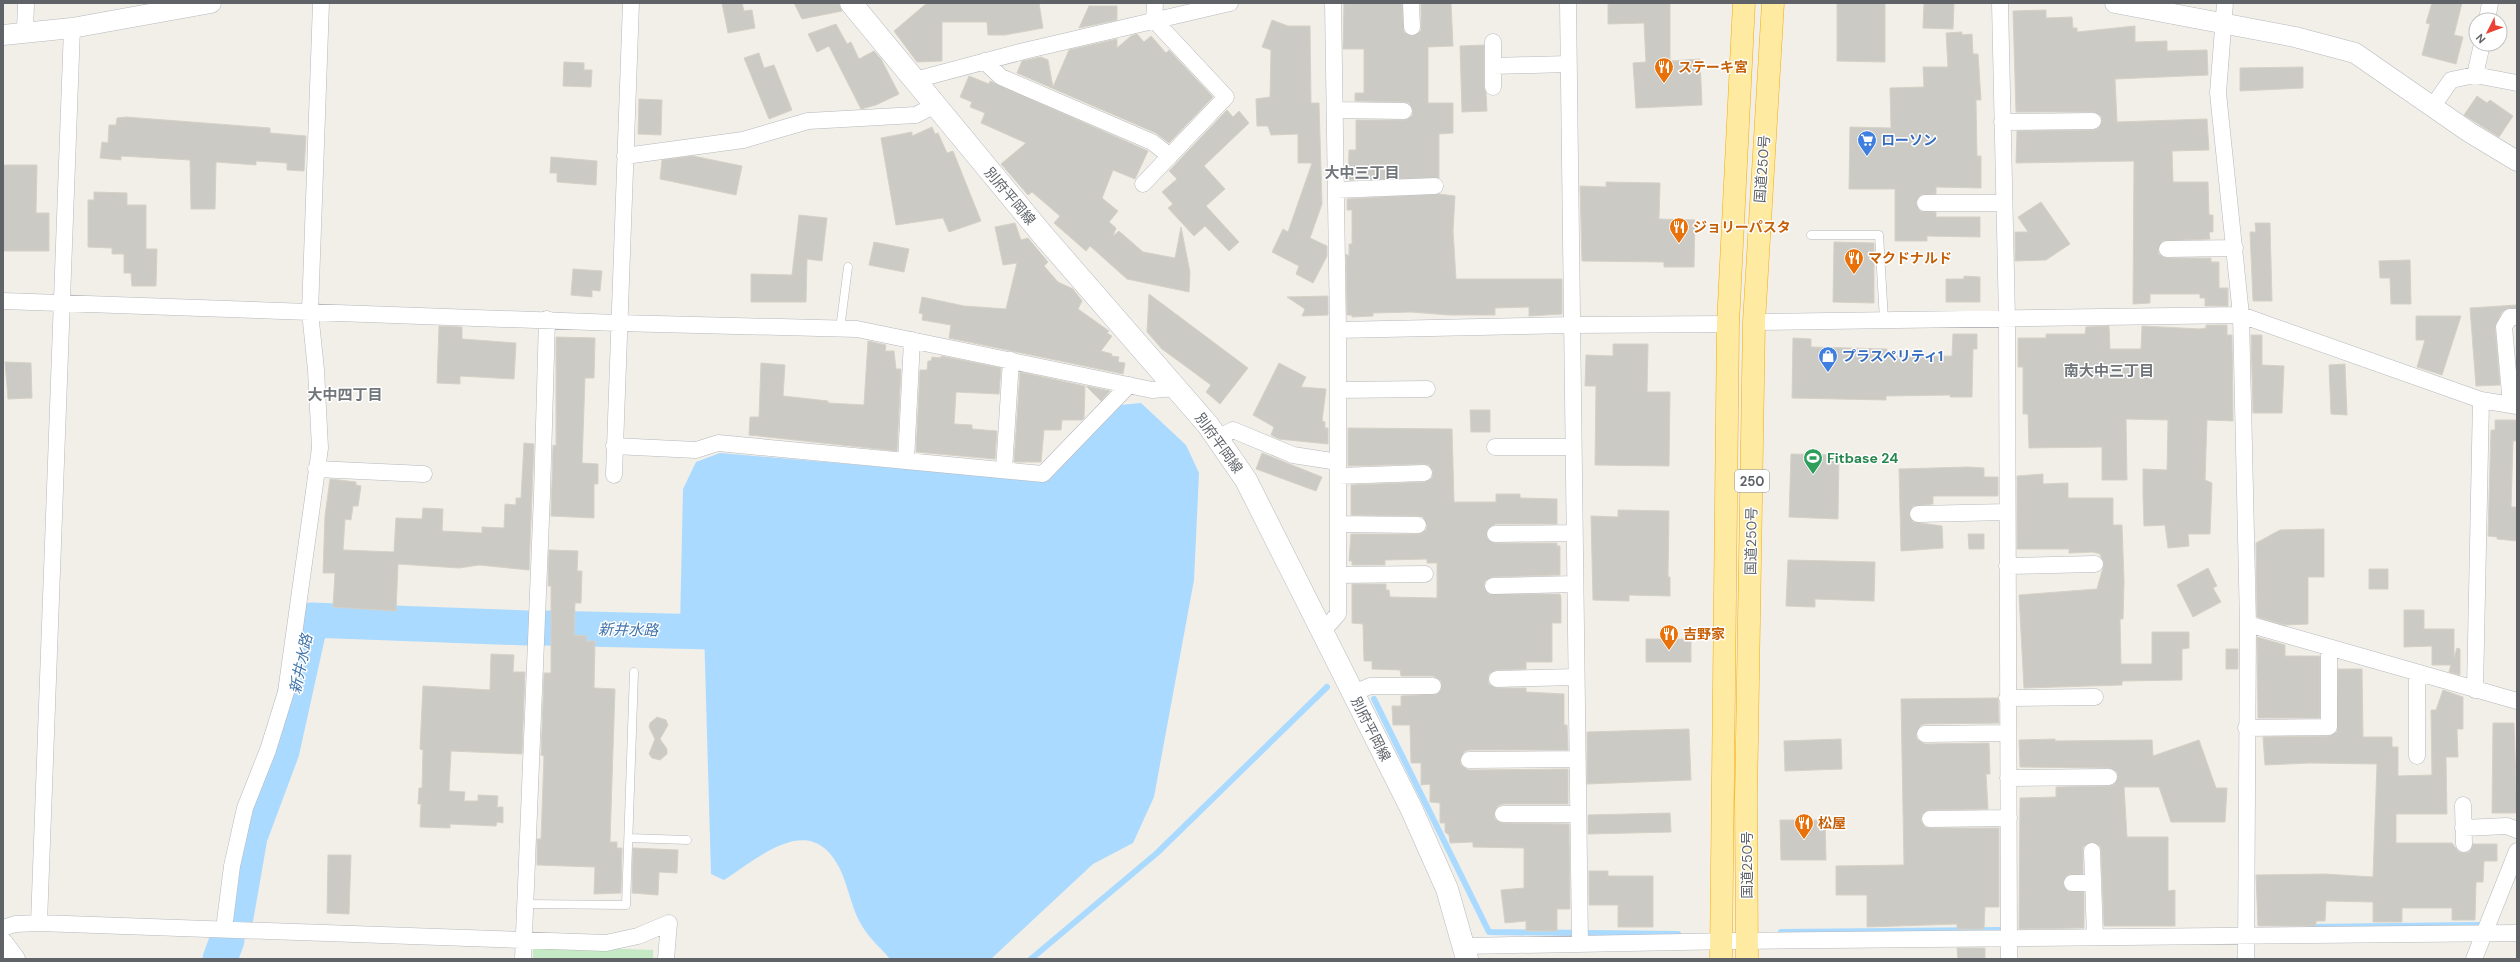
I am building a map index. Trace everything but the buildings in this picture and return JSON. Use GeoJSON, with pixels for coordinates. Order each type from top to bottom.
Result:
{"type":"FeatureCollection","features":[{"type":"Feature","properties":{"kind":"highway","name":"国道250号"},"geometry":{"type":"LineString","coordinates":[[1721,950],[1728,324],[1744,3]]}},
{"type":"Feature","properties":{"kind":"highway","name":"国道250号"},"geometry":{"type":"LineString","coordinates":[[1747,950],[1746,799],[1754,322],[1773,3]]}},
{"type":"Feature","properties":{"kind":"main road","name":"別府平岡線"},"geometry":{"type":"LineString","coordinates":[[851,3],[1042,234],[1176,388],[1217,438],[1246,480],[1354,693],[1424,838],[1447,889],[1466,952]]}},
{"type":"Feature","properties":{"kind":"street"},"geometry":{"type":"LineString","coordinates":[[25,31],[26,3]]}},
{"type":"Feature","properties":{"kind":"street"},"geometry":{"type":"LineString","coordinates":[[3,35],[25,31],[72,28],[191,5],[211,3]]}},
{"type":"Feature","properties":{"kind":"street"},"geometry":{"type":"LineString","coordinates":[[224,929],[232,866],[245,808],[268,750],[286,692],[320,448],[316,370],[310,312],[321,3]]}},
{"type":"Feature","properties":{"kind":"street"},"geometry":{"type":"LineString","coordinates":[[614,475],[618,323],[631,3]]}},
{"type":"Feature","properties":{"kind":"street"},"geometry":{"type":"LineString","coordinates":[[1143,184],[1226,97],[1154,20],[1155,3]]}},
{"type":"Feature","properties":{"kind":"street"},"geometry":{"type":"LineString","coordinates":[[915,80],[984,61],[1230,3]]}},
{"type":"Feature","properties":{"kind":"street"},"geometry":{"type":"LineString","coordinates":[[1322,632],[1338,614],[1338,330],[1333,3]]}},
{"type":"Feature","properties":{"kind":"street"},"geometry":{"type":"LineString","coordinates":[[1411,3],[1412,27]]}},
{"type":"Feature","properties":{"kind":"street"},"geometry":{"type":"LineString","coordinates":[[1568,3],[1580,944]]}},
{"type":"Feature","properties":{"kind":"street"},"geometry":{"type":"LineString","coordinates":[[2000,3],[2007,319],[2007,733],[2009,818],[2009,959]]}},
{"type":"Feature","properties":{"kind":"street"},"geometry":{"type":"LineString","coordinates":[[2115,3],[2295,37],[2355,53],[2469,132],[2517,161]]}},
{"type":"Feature","properties":{"kind":"street"},"geometry":{"type":"LineString","coordinates":[[2225,3],[2218,93],[2242,315],[2248,624],[2246,728],[2246,959]]}},
{"type":"Feature","properties":{"kind":"street"},"geometry":{"type":"LineString","coordinates":[[39,924],[72,28]]}},
{"type":"Feature","properties":{"kind":"street"},"geometry":{"type":"LineString","coordinates":[[1492,42],[1493,87]]}},
{"type":"Feature","properties":{"kind":"street"},"geometry":{"type":"LineString","coordinates":[[2475,75],[2480,52]]}},
{"type":"Feature","properties":{"kind":"street"},"geometry":{"type":"LineString","coordinates":[[984,61],[1001,77],[1152,142],[1170,156]]}},
{"type":"Feature","properties":{"kind":"street"},"geometry":{"type":"LineString","coordinates":[[1493,66],[1568,64]]}},
{"type":"Feature","properties":{"kind":"street"},"geometry":{"type":"LineString","coordinates":[[2433,106],[2451,80],[2475,75],[2517,83]]}},
{"type":"Feature","properties":{"kind":"street"},"geometry":{"type":"LineString","coordinates":[[625,156],[743,140],[808,121],[916,115],[935,105]]}},
{"type":"Feature","properties":{"kind":"street"},"geometry":{"type":"LineString","coordinates":[[1335,110],[1404,111]]}},
{"type":"Feature","properties":{"kind":"street"},"geometry":{"type":"LineString","coordinates":[[2002,122],[2093,120]]}},
{"type":"Feature","properties":{"kind":"street"},"geometry":{"type":"LineString","coordinates":[[1336,190],[1435,186]]}},
{"type":"Feature","properties":{"kind":"street"},"geometry":{"type":"LineString","coordinates":[[1925,203],[2004,203]]}},
{"type":"Feature","properties":{"kind":"street"},"geometry":{"type":"LineString","coordinates":[[2167,249],[2235,248]]}},
{"type":"Feature","properties":{"kind":"street"},"geometry":{"type":"LineString","coordinates":[[3,301],[547,319],[618,323],[857,329],[1152,390],[1176,388]]}},
{"type":"Feature","properties":{"kind":"street"},"geometry":{"type":"LineString","coordinates":[[1754,322],[2242,315],[2481,400],[2514,405],[2504,327],[2510,317],[2517,317]]}},
{"type":"Feature","properties":{"kind":"street"},"geometry":{"type":"LineString","coordinates":[[523,959],[542,495],[547,319]]}},
{"type":"Feature","properties":{"kind":"street"},"geometry":{"type":"LineString","coordinates":[[1338,330],[1571,325],[1728,324]]}},
{"type":"Feature","properties":{"kind":"street"},"geometry":{"type":"LineString","coordinates":[[906,461],[912,340]]}},
{"type":"Feature","properties":{"kind":"street"},"geometry":{"type":"LineString","coordinates":[[1004,470],[1011,360]]}},
{"type":"Feature","properties":{"kind":"street"},"geometry":{"type":"LineString","coordinates":[[614,446],[696,450],[718,443],[1043,474],[1129,385]]}},
{"type":"Feature","properties":{"kind":"street"},"geometry":{"type":"LineString","coordinates":[[1338,390],[1427,389]]}},
{"type":"Feature","properties":{"kind":"street"},"geometry":{"type":"LineString","coordinates":[[2475,690],[2481,400]]}},
{"type":"Feature","properties":{"kind":"street"},"geometry":{"type":"LineString","coordinates":[[1217,438],[1233,430],[1293,455],[1338,469],[1424,473]]}},
{"type":"Feature","properties":{"kind":"street"},"geometry":{"type":"LineString","coordinates":[[1495,447],[1573,447]]}},
{"type":"Feature","properties":{"kind":"street"},"geometry":{"type":"LineString","coordinates":[[316,469],[424,474]]}},
{"type":"Feature","properties":{"kind":"street"},"geometry":{"type":"LineString","coordinates":[[1918,514],[2007,512]]}},
{"type":"Feature","properties":{"kind":"street"},"geometry":{"type":"LineString","coordinates":[[1338,524],[1418,525]]}},
{"type":"Feature","properties":{"kind":"street"},"geometry":{"type":"LineString","coordinates":[[1495,534],[1574,533]]}},
{"type":"Feature","properties":{"kind":"street"},"geometry":{"type":"LineString","coordinates":[[2007,566],[2095,564]]}},
{"type":"Feature","properties":{"kind":"street"},"geometry":{"type":"LineString","coordinates":[[1338,575],[1425,574]]}},
{"type":"Feature","properties":{"kind":"street"},"geometry":{"type":"LineString","coordinates":[[1493,586],[1575,584]]}},
{"type":"Feature","properties":{"kind":"street"},"geometry":{"type":"LineString","coordinates":[[2248,624],[2417,674],[2517,701]]}},
{"type":"Feature","properties":{"kind":"street"},"geometry":{"type":"LineString","coordinates":[[2246,728],[2329,727],[2328,648]]}},
{"type":"Feature","properties":{"kind":"street"},"geometry":{"type":"LineString","coordinates":[[2417,674],[2417,756]]}},
{"type":"Feature","properties":{"kind":"street"},"geometry":{"type":"LineString","coordinates":[[1497,679],[1576,677]]}},
{"type":"Feature","properties":{"kind":"street"},"geometry":{"type":"LineString","coordinates":[[1354,693],[1370,686],[1433,686]]}},
{"type":"Feature","properties":{"kind":"street"},"geometry":{"type":"LineString","coordinates":[[2007,698],[2095,697]]}},
{"type":"Feature","properties":{"kind":"street"},"geometry":{"type":"LineString","coordinates":[[1925,734],[2007,733]]}},
{"type":"Feature","properties":{"kind":"street"},"geometry":{"type":"LineString","coordinates":[[1469,760],[1577,759]]}},
{"type":"Feature","properties":{"kind":"street"},"geometry":{"type":"LineString","coordinates":[[2008,778],[2109,777]]}},
{"type":"Feature","properties":{"kind":"street"},"geometry":{"type":"LineString","coordinates":[[2463,805],[2464,844]]}},
{"type":"Feature","properties":{"kind":"street"},"geometry":{"type":"LineString","coordinates":[[1503,814],[1578,814]]}},
{"type":"Feature","properties":{"kind":"street"},"geometry":{"type":"LineString","coordinates":[[1930,819],[2009,818]]}},
{"type":"Feature","properties":{"kind":"street"},"geometry":{"type":"LineString","coordinates":[[2463,828],[2507,826],[2517,830]]}},
{"type":"Feature","properties":{"kind":"street"},"geometry":{"type":"LineString","coordinates":[[2092,851],[2095,937]]}},
{"type":"Feature","properties":{"kind":"street"},"geometry":{"type":"LineString","coordinates":[[2474,959],[2517,852]]}},
{"type":"Feature","properties":{"kind":"street"},"geometry":{"type":"LineString","coordinates":[[2072,883],[2093,883]]}},
{"type":"Feature","properties":{"kind":"street"},"geometry":{"type":"LineString","coordinates":[[3,928],[15,924],[39,924],[524,939],[606,943],[638,936],[669,922],[666,959]]}},
{"type":"Feature","properties":{"kind":"street"},"geometry":{"type":"LineString","coordinates":[[1466,952],[1580,944],[1747,950],[2008,938],[2517,933]]}},
{"type":"Feature","properties":{"kind":"street"},"geometry":{"type":"LineString","coordinates":[[3,943],[15,959]]}},
{"type":"Feature","properties":{"kind":"lane"},"geometry":{"type":"LineString","coordinates":[[1811,235],[1880,235],[1884,320]]}},
{"type":"Feature","properties":{"kind":"lane"},"geometry":{"type":"LineString","coordinates":[[840,329],[848,267]]}},
{"type":"Feature","properties":{"kind":"lane"},"geometry":{"type":"LineString","coordinates":[[525,904],[626,905],[634,672]]}},
{"type":"Feature","properties":{"kind":"lane"},"geometry":{"type":"LineString","coordinates":[[629,838],[687,840]]}},
{"type":"Feature","properties":{"kind":"green space"},"geometry":{"type":"Polygon","coordinates":[[[533,946],[653,950],[653,959],[533,959],[533,946]]]}},
{"type":"Feature","properties":{"kind":"water"},"geometry":{"type":"Polygon","coordinates":[[[1141,403],[1186,445],[1199,473],[1194,580],[1154,797],[1133,843],[1093,864],[991,959],[890,959],[870,937],[856,915],[840,869],[828,852],[815,842],[800,840],[785,843],[769,850],[724,880],[711,874],[704,628],[680,628],[683,489],[696,462],[720,453],[1047,481],[1120,405],[1141,403]]]}},
{"type":"Feature","properties":{"kind":"waterway","name":"新井水路"},"geometry":{"type":"LineString","coordinates":[[236,917],[250,837],[282,751],[311,620],[527,628]]}},
{"type":"Feature","properties":{"kind":"waterway","name":"新井水路"},"geometry":{"type":"LineString","coordinates":[[545,628],[711,632]]}},
{"type":"Feature","properties":{"kind":"waterway"},"geometry":{"type":"LineString","coordinates":[[1031,959],[1157,853],[1327,687]]}},
{"type":"Feature","properties":{"kind":"waterway"},"geometry":{"type":"LineString","coordinates":[[1374,699],[1489,932],[1678,934]]}},
{"type":"Feature","properties":{"kind":"waterway"},"geometry":{"type":"LineString","coordinates":[[2309,927],[2478,925]]}},
{"type":"Feature","properties":{"kind":"waterway"},"geometry":{"type":"LineString","coordinates":[[1781,932],[2000,930]]}},
{"type":"Feature","properties":{"kind":"waterway","name":"新井水路"},"geometry":{"type":"LineString","coordinates":[[220,959],[227,940]]}},
{"type":"Feature","properties":{"kind":"place","name":"ステーキ宮"},"geometry":{"type":"Point","coordinates":[1664,84]}},
{"type":"Feature","properties":{"kind":"place","name":"ローソン"},"geometry":{"type":"Point","coordinates":[1867,157]}},
{"type":"Feature","properties":{"kind":"place","name":"ジョリーパスタ"},"geometry":{"type":"Point","coordinates":[1679,244]}},
{"type":"Feature","properties":{"kind":"place","name":"マクドナルド"},"geometry":{"type":"Point","coordinates":[1854,275]}},
{"type":"Feature","properties":{"kind":"place","name":"プラスペリティ1"},"geometry":{"type":"Point","coordinates":[1828,373]}},
{"type":"Feature","properties":{"kind":"place","name":"Fitbase 24"},"geometry":{"type":"Point","coordinates":[1813,475]}},
{"type":"Feature","properties":{"kind":"place","name":"吉野家"},"geometry":{"type":"Point","coordinates":[1669,651]}},
{"type":"Feature","properties":{"kind":"place","name":"松屋"},"geometry":{"type":"Point","coordinates":[1804,840]}},
{"type":"Feature","properties":{"kind":"district","name":"大中三丁目"},"geometry":{"type":"Point","coordinates":[1362,173]}},
{"type":"Feature","properties":{"kind":"district","name":"南大中三丁目"},"geometry":{"type":"Point","coordinates":[2109,371]}},
{"type":"Feature","properties":{"kind":"district","name":"大中四丁目"},"geometry":{"type":"Point","coordinates":[345,395]}}]}
